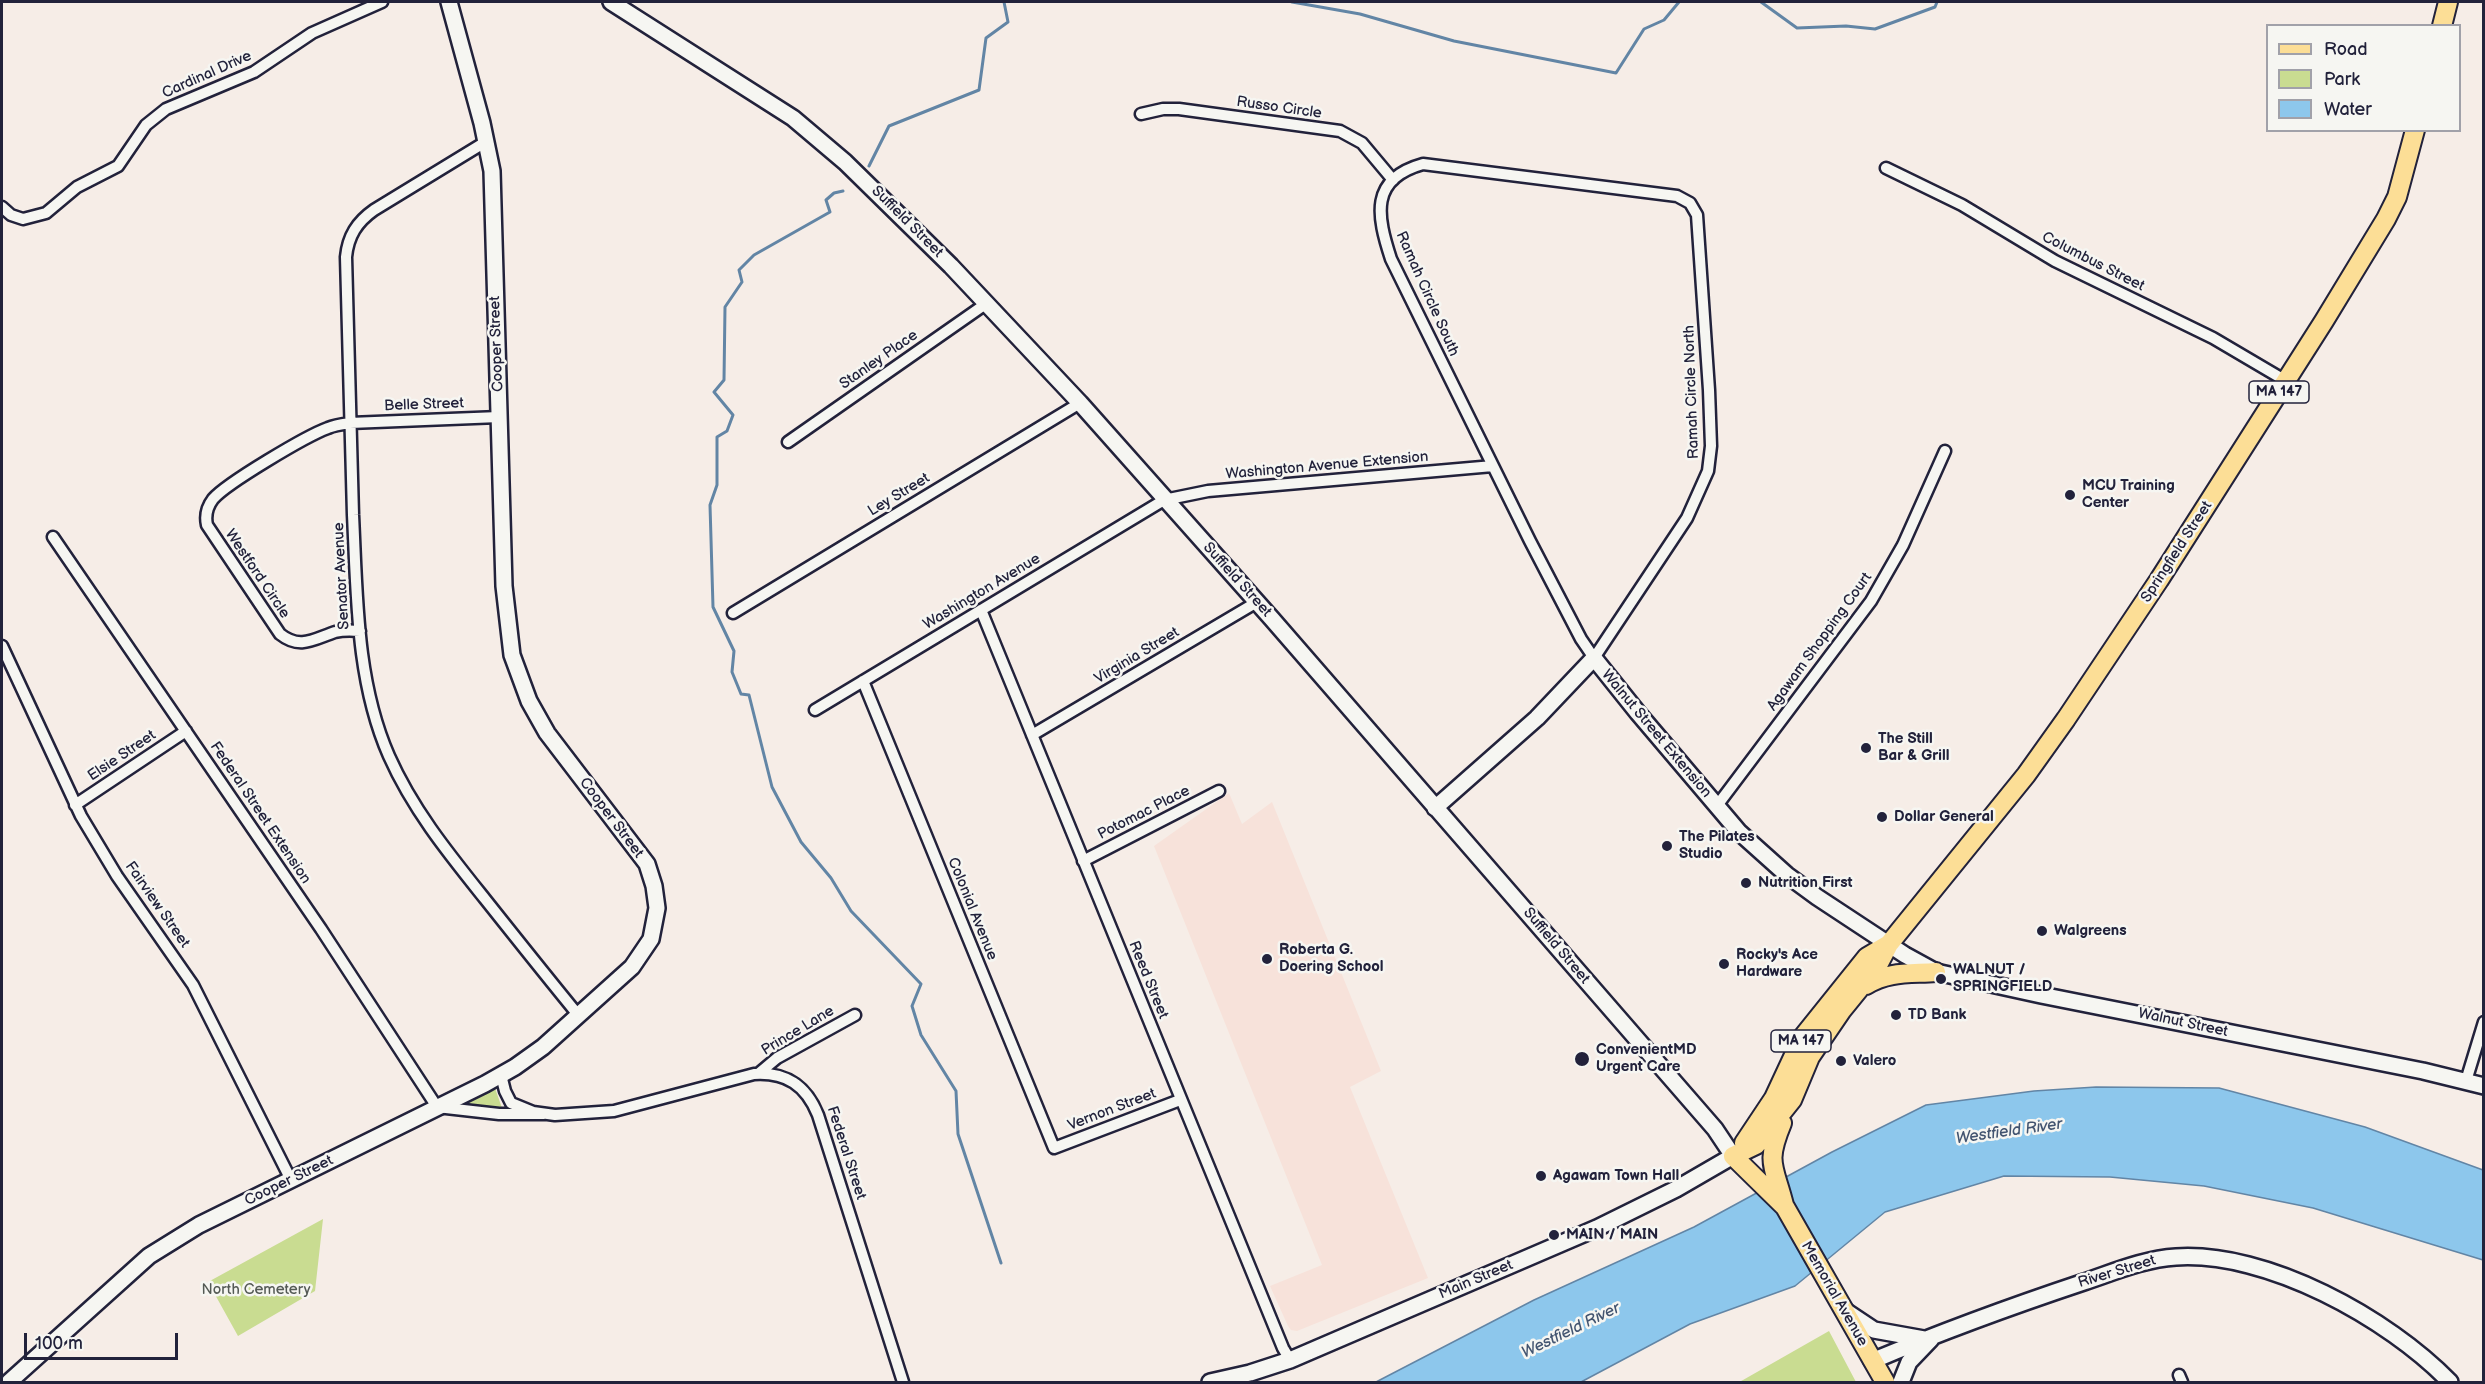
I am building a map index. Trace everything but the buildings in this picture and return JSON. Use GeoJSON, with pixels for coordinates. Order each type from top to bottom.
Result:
{"type":"FeatureCollection","features":[{"type":"Feature","properties":{"kind":"main road","name":"Cooper Street"},"geometry":{"type":"LineString","coordinates":[[9,1383],[154,1252],[199,1225],[501,1075],[534,1054],[620,979],[644,951],[654,927],[655,890],[649,870],[641,856],[543,728],[518,673],[509,640],[506,608],[492,184],[487,141],[449,2]]}},
{"type":"Feature","properties":{"kind":"main road","name":"Suffield Street"},"geometry":{"type":"LineString","coordinates":[[611,2],[741,82],[798,122],[861,177],[987,303],[1257,602],[1712,1126],[1733,1156],[1768,1178],[1796,1228]]}},
{"type":"Feature","properties":{"kind":"main road"},"geometry":{"type":"LineString","coordinates":[[2442,24],[2448,2]]}},
{"type":"Feature","properties":{"kind":"main road","name":"Springfield Street"},"geometry":{"type":"LineString","coordinates":[[1733,1156],[1756,1145],[1792,1100],[1810,1057],[1842,1010],[1877,967],[1889,944],[2019,784],[2066,719],[2286,381],[2386,219],[2397,197],[2414,132]]}},
{"type":"Feature","properties":{"kind":"main road","name":"Walnut Street Extension"},"geometry":{"type":"LineString","coordinates":[[1435,808],[1537,718],[1594,658],[1739,832],[1787,875],[1889,944]]}},
{"type":"Feature","properties":{"kind":"main road","name":"Springfield Street"},"geometry":{"type":"LineString","coordinates":[[1733,1156],[1758,1124],[1774,1098],[1802,1038],[1867,957],[1889,944]]}},
{"type":"Feature","properties":{"kind":"main road","name":"Walnut Street"},"geometry":{"type":"LineString","coordinates":[[1889,944],[1936,972],[2484,1086]]}},
{"type":"Feature","properties":{"kind":"main road"},"geometry":{"type":"LineString","coordinates":[[1860,989],[1882,976],[1936,972]]}},
{"type":"Feature","properties":{"kind":"main road","name":"MA 147"},"geometry":{"type":"LineString","coordinates":[[1768,1178],[1774,1141],[1792,1100]]}},
{"type":"Feature","properties":{"kind":"main road","name":"Main Street"},"geometry":{"type":"LineString","coordinates":[[1210,1383],[1290,1360],[1589,1232],[1677,1189],[1733,1156]]}},
{"type":"Feature","properties":{"kind":"main road","name":"Memorial Avenue"},"geometry":{"type":"LineString","coordinates":[[1796,1228],[1885,1383]]}},
{"type":"Feature","properties":{"kind":"main road","name":"River Street"},"geometry":{"type":"LineString","coordinates":[[1872,1361],[2012,1305],[2148,1262],[2173,1257],[2214,1258],[2271,1271],[2343,1305],[2404,1342],[2450,1383]]}},
{"type":"Feature","properties":{"kind":"main road"},"geometry":{"type":"LineString","coordinates":[[1843,1310],[1874,1330],[1894,1335],[1929,1338]]}},
{"type":"Feature","properties":{"kind":"main road"},"geometry":{"type":"LineString","coordinates":[[1901,1383],[1909,1362],[1929,1338]]}},
{"type":"Feature","properties":{"kind":"main road","name":"Memorial Avenue"},"geometry":{"type":"LineString","coordinates":[[1872,1361],[1872,1383]]}},
{"type":"Feature","properties":{"kind":"street","name":"Cardinal Drive"},"geometry":{"type":"LineString","coordinates":[[2,207],[11,215],[23,219],[46,213],[77,188],[118,166],[146,125],[166,109],[254,72],[312,33],[382,2]]}},
{"type":"Feature","properties":{"kind":"street","name":"Russo Circle"},"geometry":{"type":"LineString","coordinates":[[1141,114],[1163,109],[1179,110],[1340,131],[1362,143],[1393,180]]}},
{"type":"Feature","properties":{"kind":"street","name":"Senator Avenue"},"geometry":{"type":"LineString","coordinates":[[487,141],[374,210],[360,222],[349,239],[346,257],[350,423],[360,631],[365,674],[375,717],[387,750],[409,795],[449,854],[579,1016]]}},
{"type":"Feature","properties":{"kind":"street","name":"Ramah Circle North"},"geometry":{"type":"LineString","coordinates":[[1393,180],[1408,168],[1423,164],[1677,196],[1690,203],[1697,215],[1709,390],[1711,446],[1708,471],[1687,518],[1594,658]]}},
{"type":"Feature","properties":{"kind":"street","name":"Columbus Street"},"geometry":{"type":"LineString","coordinates":[[1886,168],[1962,205],[2055,261],[2213,338],[2286,381]]}},
{"type":"Feature","properties":{"kind":"street","name":"Ramah Circle South"},"geometry":{"type":"LineString","coordinates":[[1393,180],[1379,208],[1381,229],[1391,259],[1536,554],[1581,639],[1594,658]]}},
{"type":"Feature","properties":{"kind":"street","name":"Stanley Place"},"geometry":{"type":"LineString","coordinates":[[788,442],[987,303]]}},
{"type":"Feature","properties":{"kind":"street","name":"Ley Street"},"geometry":{"type":"LineString","coordinates":[[733,613],[1080,404]]}},
{"type":"Feature","properties":{"kind":"street","name":"Belle Street"},"geometry":{"type":"LineString","coordinates":[[350,423],[499,417]]}},
{"type":"Feature","properties":{"kind":"street","name":"Westford Circle"},"geometry":{"type":"LineString","coordinates":[[350,423],[323,430],[228,486],[212,501],[206,518],[207,525],[216,541],[280,634],[286,638],[308,643],[338,631],[360,631]]}},
{"type":"Feature","properties":{"kind":"street","name":"Agawam Shopping Court"},"geometry":{"type":"LineString","coordinates":[[1716,807],[1871,601],[1903,544],[1945,451]]}},
{"type":"Feature","properties":{"kind":"street","name":"Washington Avenue Extension"},"geometry":{"type":"LineString","coordinates":[[1164,500],[1208,491],[1493,466]]}},
{"type":"Feature","properties":{"kind":"street","name":"Washington Avenue"},"geometry":{"type":"LineString","coordinates":[[814,710],[1164,500]]}},
{"type":"Feature","properties":{"kind":"street","name":"Federal Street Extension"},"geometry":{"type":"LineString","coordinates":[[53,537],[321,929],[437,1107]]}},
{"type":"Feature","properties":{"kind":"street","name":"Virginia Street"},"geometry":{"type":"LineString","coordinates":[[1032,735],[1257,602]]}},
{"type":"Feature","properties":{"kind":"street","name":"Reed Street"},"geometry":{"type":"LineString","coordinates":[[981,610],[1180,1100],[1290,1360]]}},
{"type":"Feature","properties":{"kind":"street","name":"Fairview Street"},"geometry":{"type":"LineString","coordinates":[[2,646],[75,805],[117,876],[193,985],[291,1180]]}},
{"type":"Feature","properties":{"kind":"street","name":"Colonial Avenue"},"geometry":{"type":"LineString","coordinates":[[863,681],[1054,1148]]}},
{"type":"Feature","properties":{"kind":"street","name":"Elsie Street"},"geometry":{"type":"LineString","coordinates":[[75,805],[186,731]]}},
{"type":"Feature","properties":{"kind":"street","name":"Potomac Place"},"geometry":{"type":"LineString","coordinates":[[1083,861],[1219,791]]}},
{"type":"Feature","properties":{"kind":"street","name":"Prince Lane"},"geometry":{"type":"LineString","coordinates":[[758,1074],[777,1058],[855,1015]]}},
{"type":"Feature","properties":{"kind":"street"},"geometry":{"type":"LineString","coordinates":[[2466,1081],[2484,1022]]}},
{"type":"Feature","properties":{"kind":"street","name":"Federal Street"},"geometry":{"type":"LineString","coordinates":[[437,1107],[499,1114],[614,1111],[758,1074],[777,1074],[787,1078],[804,1091],[814,1106],[903,1383]]}},
{"type":"Feature","properties":{"kind":"street","name":"Federal Street"},"geometry":{"type":"LineString","coordinates":[[501,1075],[511,1103],[522,1109],[544,1114]]}},
{"type":"Feature","properties":{"kind":"street","name":"Vernon Street"},"geometry":{"type":"LineString","coordinates":[[1054,1148],[1180,1100]]}},
{"type":"Feature","properties":{"kind":"street"},"geometry":{"type":"LineString","coordinates":[[899,1370],[911,1383]]}},
{"type":"Feature","properties":{"kind":"shaded area","name":"Roberta G. Doering School"},"geometry":{"type":"Polygon","coordinates":[[[1229,793],[1242,824],[1272,802],[1381,1071],[1350,1087],[1428,1278],[1297,1331],[1291,1330],[1288,1326],[1270,1286],[1322,1265],[1154,846],[1229,793]]]}},
{"type":"Feature","properties":{"kind":"green space"},"geometry":{"type":"Polygon","coordinates":[[[495,1088],[502,1108],[461,1105],[495,1088]]]}},
{"type":"Feature","properties":{"kind":"green space","name":"North Cemetery"},"geometry":{"type":"Polygon","coordinates":[[[323,1219],[315,1291],[238,1336],[208,1282],[323,1219]]]}},
{"type":"Feature","properties":{"kind":"green space"},"geometry":{"type":"Polygon","coordinates":[[[1829,1331],[1856,1382],[1739,1382],[1743,1380],[1829,1331]]]}},
{"type":"Feature","properties":{"kind":"water","name":"Westfield River"},"geometry":{"type":"Polygon","coordinates":[[[2096,1087],[2219,1088],[2365,1127],[2483,1170],[2483,1260],[2313,1208],[2204,1186],[2110,1177],[2004,1176],[1885,1212],[1795,1286],[1690,1324],[1581,1382],[1376,1382],[1534,1300],[1694,1227],[1832,1152],[1926,1105],[2034,1091],[2096,1087]]]}},
{"type":"Feature","properties":{"kind":"waterway"},"geometry":{"type":"LineString","coordinates":[[869,166],[889,126],[979,90],[986,38],[1008,22],[1004,2]]}},
{"type":"Feature","properties":{"kind":"waterway"},"geometry":{"type":"LineString","coordinates":[[1292,2],[1360,14],[1454,41],[1616,73],[1644,29],[1664,20],[1679,2]]}},
{"type":"Feature","properties":{"kind":"waterway"},"geometry":{"type":"LineString","coordinates":[[1761,2],[1797,28],[1846,26],[1875,29],[1935,7],[1937,2]]}},
{"type":"Feature","properties":{"kind":"waterway"},"geometry":{"type":"LineString","coordinates":[[843,191],[834,193],[826,200],[830,212],[754,255],[739,270],[742,282],[725,307],[724,380],[714,392],[733,415],[727,431],[717,437],[717,485],[710,505],[713,607],[734,651],[732,672],[741,694],[749,695],[772,787],[801,842],[831,878],[851,911],[921,984],[912,1006],[921,1035],[956,1091],[958,1134],[1001,1263]]}},
{"type":"Feature","properties":{"kind":"place","name":"MCU Training Center"},"geometry":{"type":"Point","coordinates":[2070,495]}},
{"type":"Feature","properties":{"kind":"place","name":"The Still Bar & Grill"},"geometry":{"type":"Point","coordinates":[1866,748]}},
{"type":"Feature","properties":{"kind":"place","name":"Dollar General"},"geometry":{"type":"Point","coordinates":[1882,817]}},
{"type":"Feature","properties":{"kind":"place","name":"The Pilates Studio"},"geometry":{"type":"Point","coordinates":[1667,846]}},
{"type":"Feature","properties":{"kind":"place","name":"Nutrition First"},"geometry":{"type":"Point","coordinates":[1746,883]}},
{"type":"Feature","properties":{"kind":"place","name":"Walgreens"},"geometry":{"type":"Point","coordinates":[2042,931]}},
{"type":"Feature","properties":{"kind":"place","name":"Roberta G. Doering School"},"geometry":{"type":"Point","coordinates":[1267,959]}},
{"type":"Feature","properties":{"kind":"place","name":"Rocky's Ace Hardware"},"geometry":{"type":"Point","coordinates":[1724,964]}},
{"type":"Feature","properties":{"kind":"place","name":"WALNUT / SPRINGFIELD"},"geometry":{"type":"Point","coordinates":[1941,979]}},
{"type":"Feature","properties":{"kind":"place","name":"TD Bank"},"geometry":{"type":"Point","coordinates":[1896,1015]}},
{"type":"Feature","properties":{"kind":"place","name":"ConvenientMD Urgent Care"},"geometry":{"type":"Point","coordinates":[1582,1059]}},
{"type":"Feature","properties":{"kind":"place","name":"Valero"},"geometry":{"type":"Point","coordinates":[1841,1061]}},
{"type":"Feature","properties":{"kind":"place","name":"Agawam Town Hall"},"geometry":{"type":"Point","coordinates":[1541,1176]}},
{"type":"Feature","properties":{"kind":"place","name":"MAIN / MAIN"},"geometry":{"type":"Point","coordinates":[1554,1235]}}]}
